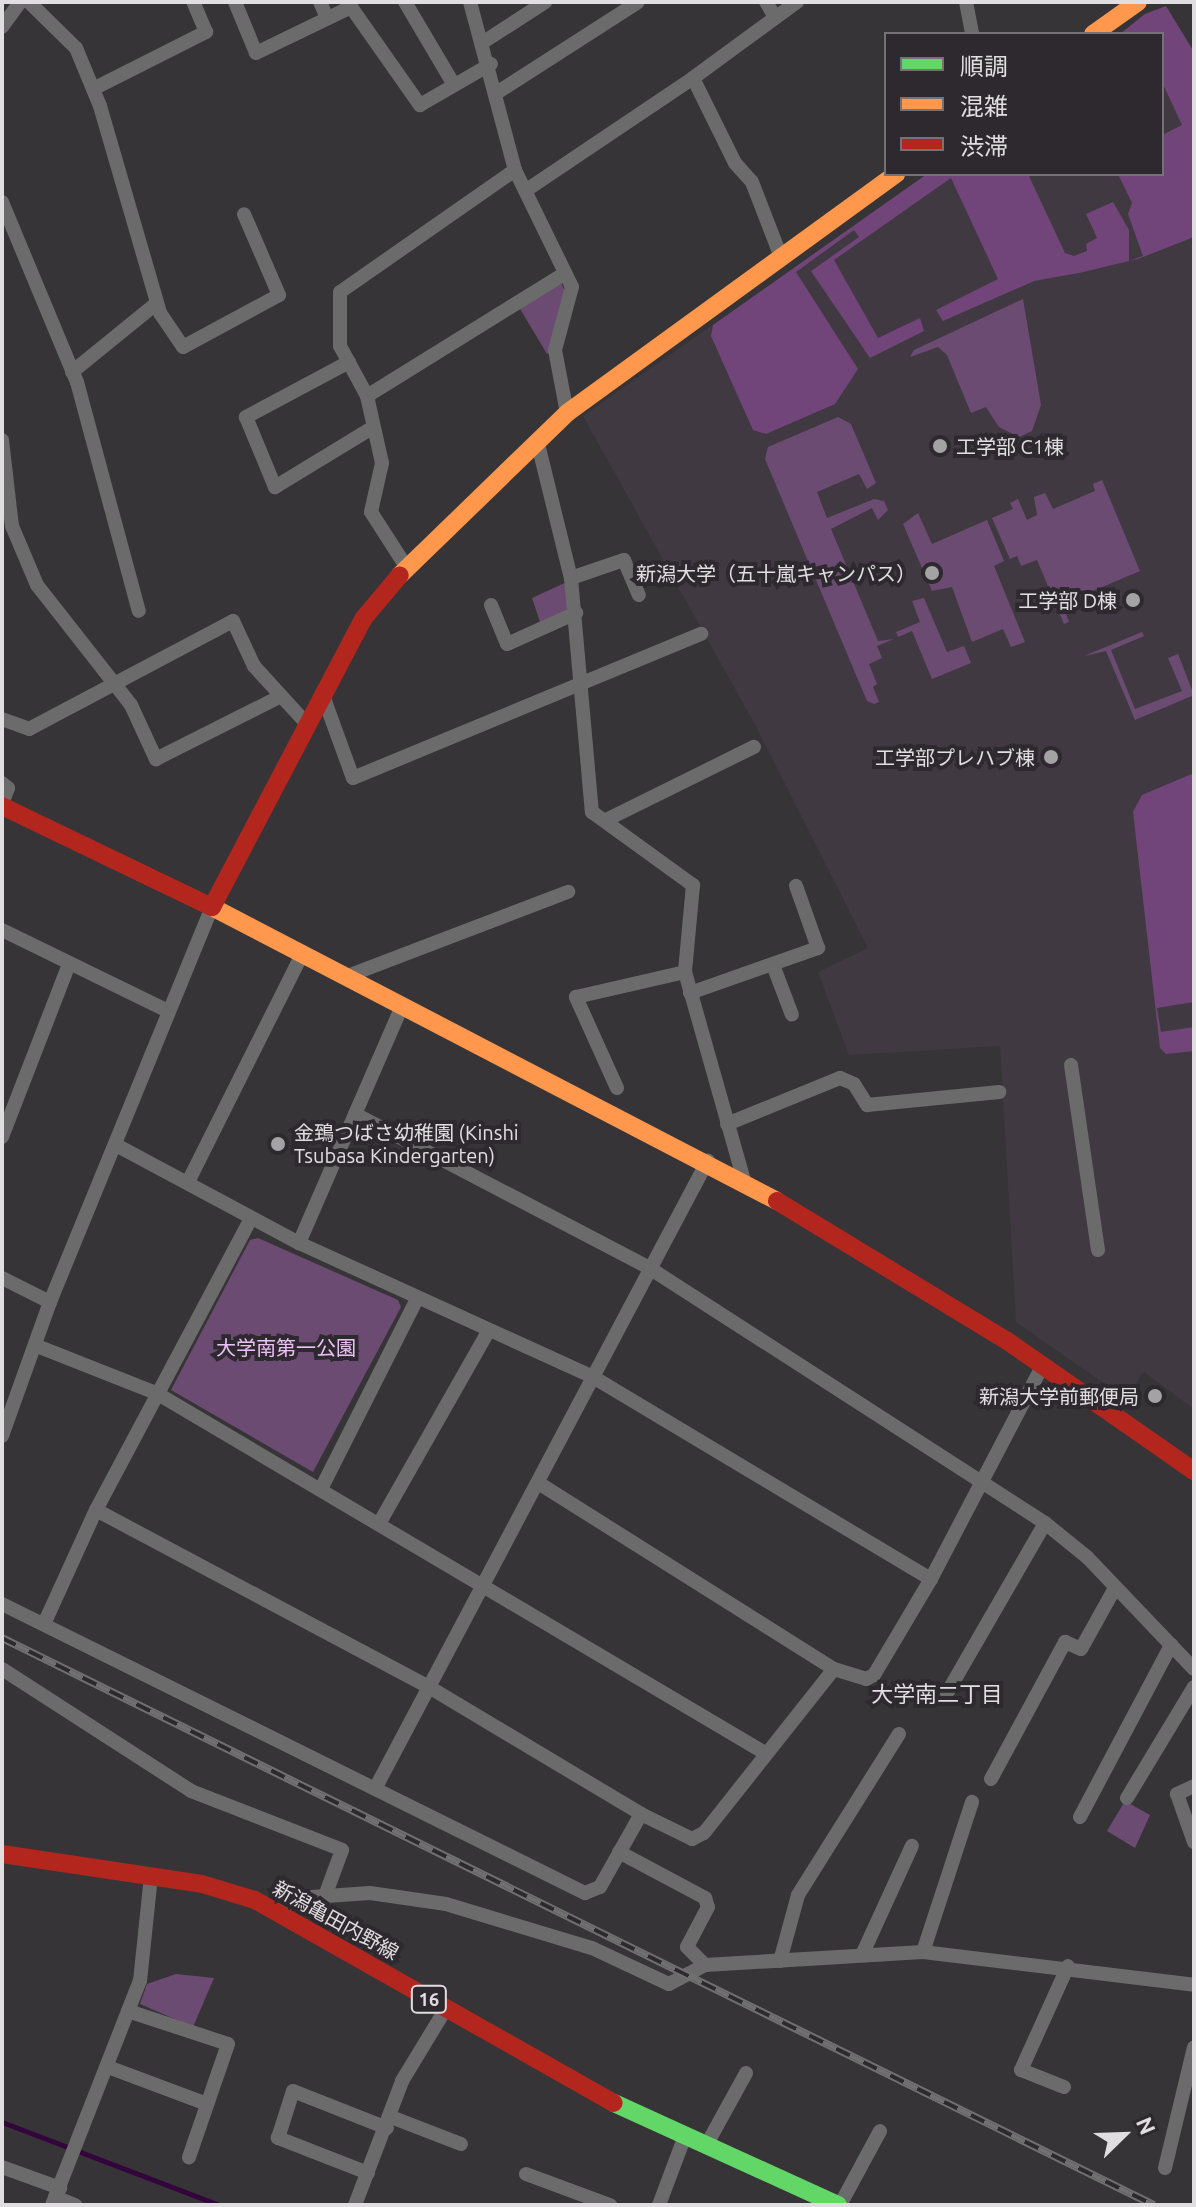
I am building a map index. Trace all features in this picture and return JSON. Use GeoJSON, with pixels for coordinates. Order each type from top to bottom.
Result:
{"type":"FeatureCollection","features":[{"type":"Feature","properties":{"kind":"street"},"geometry":{"type":"LineString","coordinates":[[2,27],[20,2]]}},
{"type":"Feature","properties":{"kind":"street"},"geometry":{"type":"LineString","coordinates":[[29,2],[76,48],[93,89],[157,303],[173,339],[183,347],[279,295],[244,214]]}},
{"type":"Feature","properties":{"kind":"street"},"geometry":{"type":"LineString","coordinates":[[93,89],[206,32],[193,2]]}},
{"type":"Feature","properties":{"kind":"street"},"geometry":{"type":"LineString","coordinates":[[235,2],[256,53],[355,4],[420,105],[491,64]]}},
{"type":"Feature","properties":{"kind":"street"},"geometry":{"type":"LineString","coordinates":[[320,2],[327,18]]}},
{"type":"Feature","properties":{"kind":"street"},"geometry":{"type":"LineString","coordinates":[[405,2],[454,85]]}},
{"type":"Feature","properties":{"kind":"street"},"geometry":{"type":"LineString","coordinates":[[470,2],[485,41],[515,170],[528,189],[572,287],[555,350],[567,413]]}},
{"type":"Feature","properties":{"kind":"street"},"geometry":{"type":"LineString","coordinates":[[485,41],[545,2]]}},
{"type":"Feature","properties":{"kind":"street"},"geometry":{"type":"LineString","coordinates":[[498,92],[638,2]]}},
{"type":"Feature","properties":{"kind":"street"},"geometry":{"type":"LineString","coordinates":[[766,2],[775,17]]}},
{"type":"Feature","properties":{"kind":"street"},"geometry":{"type":"LineString","coordinates":[[528,189],[693,78],[797,2]]}},
{"type":"Feature","properties":{"kind":"street"},"geometry":{"type":"LineString","coordinates":[[966,2],[972,32]]}},
{"type":"Feature","properties":{"kind":"street"},"geometry":{"type":"LineString","coordinates":[[1096,32],[1138,2]]}},
{"type":"Feature","properties":{"kind":"street"},"geometry":{"type":"LineString","coordinates":[[693,78],[735,163],[752,182],[781,257]]}},
{"type":"Feature","properties":{"kind":"street"},"geometry":{"type":"LineString","coordinates":[[407,568],[371,512],[382,463],[367,396],[340,346],[340,292],[515,170]]}},
{"type":"Feature","properties":{"kind":"street"},"geometry":{"type":"LineString","coordinates":[[2,1436],[37,1346],[50,1302],[212,907],[322,692],[363,619],[493,477],[567,413],[893,176]]}},
{"type":"Feature","properties":{"kind":"street"},"geometry":{"type":"LineString","coordinates":[[2,202],[72,372],[139,611]]}},
{"type":"Feature","properties":{"kind":"street"},"geometry":{"type":"LineString","coordinates":[[367,396],[565,273]]}},
{"type":"Feature","properties":{"kind":"street"},"geometry":{"type":"LineString","coordinates":[[72,372],[157,303]]}},
{"type":"Feature","properties":{"kind":"street"},"geometry":{"type":"LineString","coordinates":[[349,362],[246,417],[275,487],[372,428]]}},
{"type":"Feature","properties":{"kind":"street"},"geometry":{"type":"LineString","coordinates":[[2,440],[4,488],[12,526],[37,585],[131,705],[156,759],[281,696]]}},
{"type":"Feature","properties":{"kind":"street"},"geometry":{"type":"LineString","coordinates":[[537,440],[571,578],[592,812],[693,885],[685,972],[744,1181]]}},
{"type":"Feature","properties":{"kind":"street"},"geometry":{"type":"LineString","coordinates":[[571,578],[624,560],[639,595]]}},
{"type":"Feature","properties":{"kind":"street"},"geometry":{"type":"LineString","coordinates":[[491,605],[507,644],[576,613]]}},
{"type":"Feature","properties":{"kind":"street"},"geometry":{"type":"LineString","coordinates":[[2,719],[29,729],[233,621],[254,666],[306,723]]}},
{"type":"Feature","properties":{"kind":"street"},"geometry":{"type":"LineString","coordinates":[[322,692],[353,778],[581,688],[701,634]]}},
{"type":"Feature","properties":{"kind":"street"},"geometry":{"type":"LineString","coordinates":[[606,820],[754,747]]}},
{"type":"Feature","properties":{"kind":"street"},"geometry":{"type":"LineString","coordinates":[[2,783],[8,788],[2,805],[212,907],[301,956],[708,1160],[1043,1365],[1194,1471]]}},
{"type":"Feature","properties":{"kind":"street"},"geometry":{"type":"LineString","coordinates":[[690,993],[818,948],[796,886]]}},
{"type":"Feature","properties":{"kind":"street"},"geometry":{"type":"LineString","coordinates":[[345,977],[568,892]]}},
{"type":"Feature","properties":{"kind":"street"},"geometry":{"type":"LineString","coordinates":[[2,930],[168,1011]]}},
{"type":"Feature","properties":{"kind":"street"},"geometry":{"type":"LineString","coordinates":[[188,1182],[301,956]]}},
{"type":"Feature","properties":{"kind":"street"},"geometry":{"type":"LineString","coordinates":[[2,1137],[9,1104],[69,964]]}},
{"type":"Feature","properties":{"kind":"street"},"geometry":{"type":"LineString","coordinates":[[773,965],[792,1015]]}},
{"type":"Feature","properties":{"kind":"street"},"geometry":{"type":"LineString","coordinates":[[617,1088],[576,997],[685,972]]}},
{"type":"Feature","properties":{"kind":"street"},"geometry":{"type":"LineString","coordinates":[[299,1243],[402,1006]]}},
{"type":"Feature","properties":{"kind":"street"},"geometry":{"type":"LineString","coordinates":[[1071,1065],[1098,1250]]}},
{"type":"Feature","properties":{"kind":"street"},"geometry":{"type":"LineString","coordinates":[[727,1124],[840,1078],[854,1084],[867,1105],[999,1092]]}},
{"type":"Feature","properties":{"kind":"street"},"geometry":{"type":"LineString","coordinates":[[355,1114],[651,1269],[1045,1523],[1115,1588],[1194,1669]]}},
{"type":"Feature","properties":{"kind":"street"},"geometry":{"type":"LineString","coordinates":[[116,1145],[299,1243],[488,1332],[593,1377],[931,1579]]}},
{"type":"Feature","properties":{"kind":"street"},"geometry":{"type":"LineString","coordinates":[[376,1787],[540,1484],[708,1160]]}},
{"type":"Feature","properties":{"kind":"street"},"geometry":{"type":"LineString","coordinates":[[44,1624],[96,1510],[251,1219]]}},
{"type":"Feature","properties":{"kind":"street"},"geometry":{"type":"LineString","coordinates":[[2,1278],[50,1302]]}},
{"type":"Feature","properties":{"kind":"street"},"geometry":{"type":"LineString","coordinates":[[322,1487],[417,1299]]}},
{"type":"Feature","properties":{"kind":"street"},"geometry":{"type":"LineString","coordinates":[[380,1522],[488,1332]]}},
{"type":"Feature","properties":{"kind":"street"},"geometry":{"type":"LineString","coordinates":[[37,1346],[158,1394],[322,1487],[765,1753]]}},
{"type":"Feature","properties":{"kind":"street"},"geometry":{"type":"LineString","coordinates":[[540,1484],[834,1669],[856,1678],[874,1675],[984,1484],[1043,1365]]}},
{"type":"Feature","properties":{"kind":"street"},"geometry":{"type":"LineString","coordinates":[[96,1510],[429,1687],[641,1814],[698,1838],[834,1669]]}},
{"type":"Feature","properties":{"kind":"street"},"geometry":{"type":"LineString","coordinates":[[947,1693],[1045,1523]]}},
{"type":"Feature","properties":{"kind":"street"},"geometry":{"type":"LineString","coordinates":[[991,1779],[1065,1642],[1081,1649],[1115,1588]]}},
{"type":"Feature","properties":{"kind":"street"},"geometry":{"type":"LineString","coordinates":[[2,1604],[585,1893],[600,1887],[641,1814]]}},
{"type":"Feature","properties":{"kind":"street"},"geometry":{"type":"LineString","coordinates":[[1080,1817],[1171,1645]]}},
{"type":"Feature","properties":{"kind":"street"},"geometry":{"type":"LineString","coordinates":[[2,1669],[191,1791],[342,1850],[325,1896]]}},
{"type":"Feature","properties":{"kind":"street"},"geometry":{"type":"LineString","coordinates":[[1127,1798],[1194,1687]]}},
{"type":"Feature","properties":{"kind":"street"},"geometry":{"type":"LineString","coordinates":[[780,1961],[798,1895],[899,1734]]}},
{"type":"Feature","properties":{"kind":"street"},"geometry":{"type":"LineString","coordinates":[[1194,1786],[1177,1794],[1194,1842]]}},
{"type":"Feature","properties":{"kind":"street"},"geometry":{"type":"LineString","coordinates":[[923,1952],[972,1802]]}},
{"type":"Feature","properties":{"kind":"street"},"geometry":{"type":"LineString","coordinates":[[862,1955],[912,1846]]}},
{"type":"Feature","properties":{"kind":"street"},"geometry":{"type":"LineString","coordinates":[[619,1852],[705,1898],[708,1907],[687,1947],[705,1965]]}},
{"type":"Feature","properties":{"kind":"street","name":"新潟亀田内野線"},"geometry":{"type":"LineString","coordinates":[[2,1854],[202,1884],[275,1911],[579,2087],[839,2205]]}},
{"type":"Feature","properties":{"kind":"street"},"geometry":{"type":"LineString","coordinates":[[56,2197],[140,1981],[151,1877]]}},
{"type":"Feature","properties":{"kind":"street"},"geometry":{"type":"LineString","coordinates":[[275,1911],[297,1898],[370,1893],[446,1904],[592,1948],[669,1984],[705,1965],[923,1952],[1068,1966],[1194,1985]]}},
{"type":"Feature","properties":{"kind":"street"},"geometry":{"type":"LineString","coordinates":[[1064,2087],[1021,2070],[1068,1966]]}},
{"type":"Feature","properties":{"kind":"street"},"geometry":{"type":"LineString","coordinates":[[359,2204],[402,2081],[445,2010]]}},
{"type":"Feature","properties":{"kind":"street"},"geometry":{"type":"LineString","coordinates":[[128,2011],[228,2044],[189,2157]]}},
{"type":"Feature","properties":{"kind":"street"},"geometry":{"type":"LineString","coordinates":[[1165,2168],[1194,2047]]}},
{"type":"Feature","properties":{"kind":"street"},"geometry":{"type":"LineString","coordinates":[[108,2067],[207,2104]]}},
{"type":"Feature","properties":{"kind":"street"},"geometry":{"type":"LineString","coordinates":[[707,2144],[746,2073]]}},
{"type":"Feature","properties":{"kind":"street"},"geometry":{"type":"LineString","coordinates":[[368,2173],[278,2138],[293,2091],[461,2144]]}},
{"type":"Feature","properties":{"kind":"street"},"geometry":{"type":"LineString","coordinates":[[839,2205],[880,2131]]}},
{"type":"Feature","properties":{"kind":"street"},"geometry":{"type":"LineString","coordinates":[[659,2205],[685,2136]]}},
{"type":"Feature","properties":{"kind":"street"},"geometry":{"type":"LineString","coordinates":[[2,2167],[75,2205]]}},
{"type":"Feature","properties":{"kind":"street"},"geometry":{"type":"LineString","coordinates":[[526,2174],[610,2205]]}},
{"type":"Feature","properties":{"kind":"shaded area","name":"新潟大学（五十嵐キャンパス）"},"geometry":{"type":"Polygon","coordinates":[[[1166,6],[1194,52],[1194,1409],[1144,1372],[1125,1398],[1016,1322],[1000,1046],[849,1055],[818,972],[868,948],[758,730],[583,416],[924,176],[1164,176],[1164,32],[1122,32],[1145,14],[1166,6]]]}},
{"type":"Feature","properties":{"kind":"shaded area"},"geometry":{"type":"Polygon","coordinates":[[[1166,6],[1194,52],[1194,237],[1138,259],[1129,261],[1143,256],[1128,214],[1132,203],[1119,176],[1164,176],[1164,134],[1182,125],[1164,86],[1164,32],[1122,32],[1145,14],[1166,6]]]}},
{"type":"Feature","properties":{"kind":"shaded area"},"geometry":{"type":"Polygon","coordinates":[[[924,176],[1029,176],[1065,253],[1074,256],[1087,251],[1086,244],[1097,238],[1086,214],[1113,202],[1129,230],[1129,261],[1034,281],[943,321],[936,310],[998,279],[951,178],[834,260],[878,338],[920,318],[924,331],[870,358],[811,271],[859,237],[854,230],[796,272],[858,369],[835,404],[766,434],[753,430],[711,336],[713,325],[924,176]]]}},
{"type":"Feature","properties":{"kind":"shaded area"},"geometry":{"type":"Polygon","coordinates":[[[1194,773],[1194,1002],[1157,1008],[1161,1032],[1194,1027],[1194,1051],[1166,1054],[1160,1048],[1133,812],[1142,795],[1194,773]]]}},
{"type":"Feature","properties":{"kind":"green space"},"geometry":{"type":"Polygon","coordinates":[[[559,279],[568,297],[556,348],[547,354],[516,302],[559,279]]]}},
{"type":"Feature","properties":{"kind":"green space"},"geometry":{"type":"Polygon","coordinates":[[[1023,299],[1041,405],[1032,431],[1019,437],[999,427],[986,407],[971,413],[947,355],[938,347],[910,357],[914,350],[1023,299]]]}},
{"type":"Feature","properties":{"kind":"green space"},"geometry":{"type":"Polygon","coordinates":[[[838,417],[851,424],[876,483],[867,489],[859,474],[817,492],[827,518],[874,499],[884,501],[888,510],[878,520],[872,508],[831,529],[878,641],[894,639],[877,646],[882,658],[869,664],[877,684],[873,687],[879,702],[874,704],[867,701],[765,459],[768,447],[838,417]]]}},
{"type":"Feature","properties":{"kind":"green space"},"geometry":{"type":"Polygon","coordinates":[[[1102,480],[1140,571],[1062,604],[1069,622],[1064,624],[1037,560],[1021,566],[1017,556],[1010,559],[992,518],[1013,509],[1010,503],[1018,499],[1027,520],[1037,515],[1034,497],[1045,493],[1053,509],[1095,491],[1093,484],[1102,480]]]}},
{"type":"Feature","properties":{"kind":"green space"},"geometry":{"type":"Polygon","coordinates":[[[918,513],[932,544],[987,520],[1004,561],[994,566],[1025,642],[1011,647],[1003,629],[972,642],[952,587],[932,591],[903,524],[918,513]]]}},
{"type":"Feature","properties":{"kind":"green space"},"geometry":{"type":"Polygon","coordinates":[[[569,581],[573,611],[541,625],[532,598],[569,581]]]}},
{"type":"Feature","properties":{"kind":"green space"},"geometry":{"type":"Polygon","coordinates":[[[924,598],[947,652],[964,646],[971,663],[932,679],[912,631],[898,637],[896,632],[920,622],[912,601],[924,598]]]}},
{"type":"Feature","properties":{"kind":"green space"},"geometry":{"type":"Polygon","coordinates":[[[1142,632],[1144,636],[1111,650],[1135,709],[1182,691],[1168,658],[1178,654],[1194,695],[1135,720],[1106,651],[1084,656],[1142,632]]]}},
{"type":"Feature","properties":{"kind":"green space","name":"大学南第一公園"},"geometry":{"type":"Polygon","coordinates":[[[258,1238],[398,1300],[401,1307],[313,1472],[171,1390],[250,1240],[258,1238]]]}},
{"type":"Feature","properties":{"kind":"green space"},"geometry":{"type":"Polygon","coordinates":[[[1125,1801],[1150,1815],[1135,1848],[1107,1831],[1125,1801]]]}},
{"type":"Feature","properties":{"kind":"green space"},"geometry":{"type":"Polygon","coordinates":[[[176,1974],[214,1978],[193,2027],[140,2004],[147,1984],[176,1974]]]}},
{"type":"Feature","properties":{"kind":"waterway"},"geometry":{"type":"LineString","coordinates":[[2,2122],[219,2205]]}},
{"type":"Feature","properties":{"kind":"railway"},"geometry":{"type":"LineString","coordinates":[[2,1638],[1154,2205]]}},
{"type":"Feature","properties":{"kind":"traffic: fast"},"geometry":{"type":"LineString","coordinates":[[614,2103],[838,2205]]}},
{"type":"Feature","properties":{"kind":"traffic: slow"},"geometry":{"type":"LineString","coordinates":[[1096,32],[1138,2]]}},
{"type":"Feature","properties":{"kind":"traffic: slow"},"geometry":{"type":"LineString","coordinates":[[400,575],[567,413],[893,176]]}},
{"type":"Feature","properties":{"kind":"traffic: slow"},"geometry":{"type":"LineString","coordinates":[[212,907],[777,1201]]}},
{"type":"Feature","properties":{"kind":"traffic: jam"},"geometry":{"type":"LineString","coordinates":[[2,806],[212,907],[363,619],[400,575]]}},
{"type":"Feature","properties":{"kind":"traffic: jam"},"geometry":{"type":"LineString","coordinates":[[777,1201],[1006,1340],[1194,1471]]}},
{"type":"Feature","properties":{"kind":"traffic: jam"},"geometry":{"type":"LineString","coordinates":[[2,1854],[202,1884],[255,1900],[614,2103]]}},
{"type":"Feature","properties":{"kind":"place","name":"工学部 C1棟"},"geometry":{"type":"Point","coordinates":[940,446]}},
{"type":"Feature","properties":{"kind":"place","name":"新潟大学（五十嵐キャンパス）"},"geometry":{"type":"Point","coordinates":[932,573]}},
{"type":"Feature","properties":{"kind":"place","name":"工学部 D棟"},"geometry":{"type":"Point","coordinates":[1133,600]}},
{"type":"Feature","properties":{"kind":"place","name":"工学部プレハブ棟"},"geometry":{"type":"Point","coordinates":[1051,757]}},
{"type":"Feature","properties":{"kind":"place","name":"金鵄つばさ幼稚園 (Kinshi Tsubasa Kindergarten)"},"geometry":{"type":"Point","coordinates":[278,1144]}},
{"type":"Feature","properties":{"kind":"place","name":"新潟大学前郵便局"},"geometry":{"type":"Point","coordinates":[1155,1396]}},
{"type":"Feature","properties":{"kind":"district","name":"大学南二丁目"},"geometry":{"type":"Point","coordinates":[937,1694]}}]}
